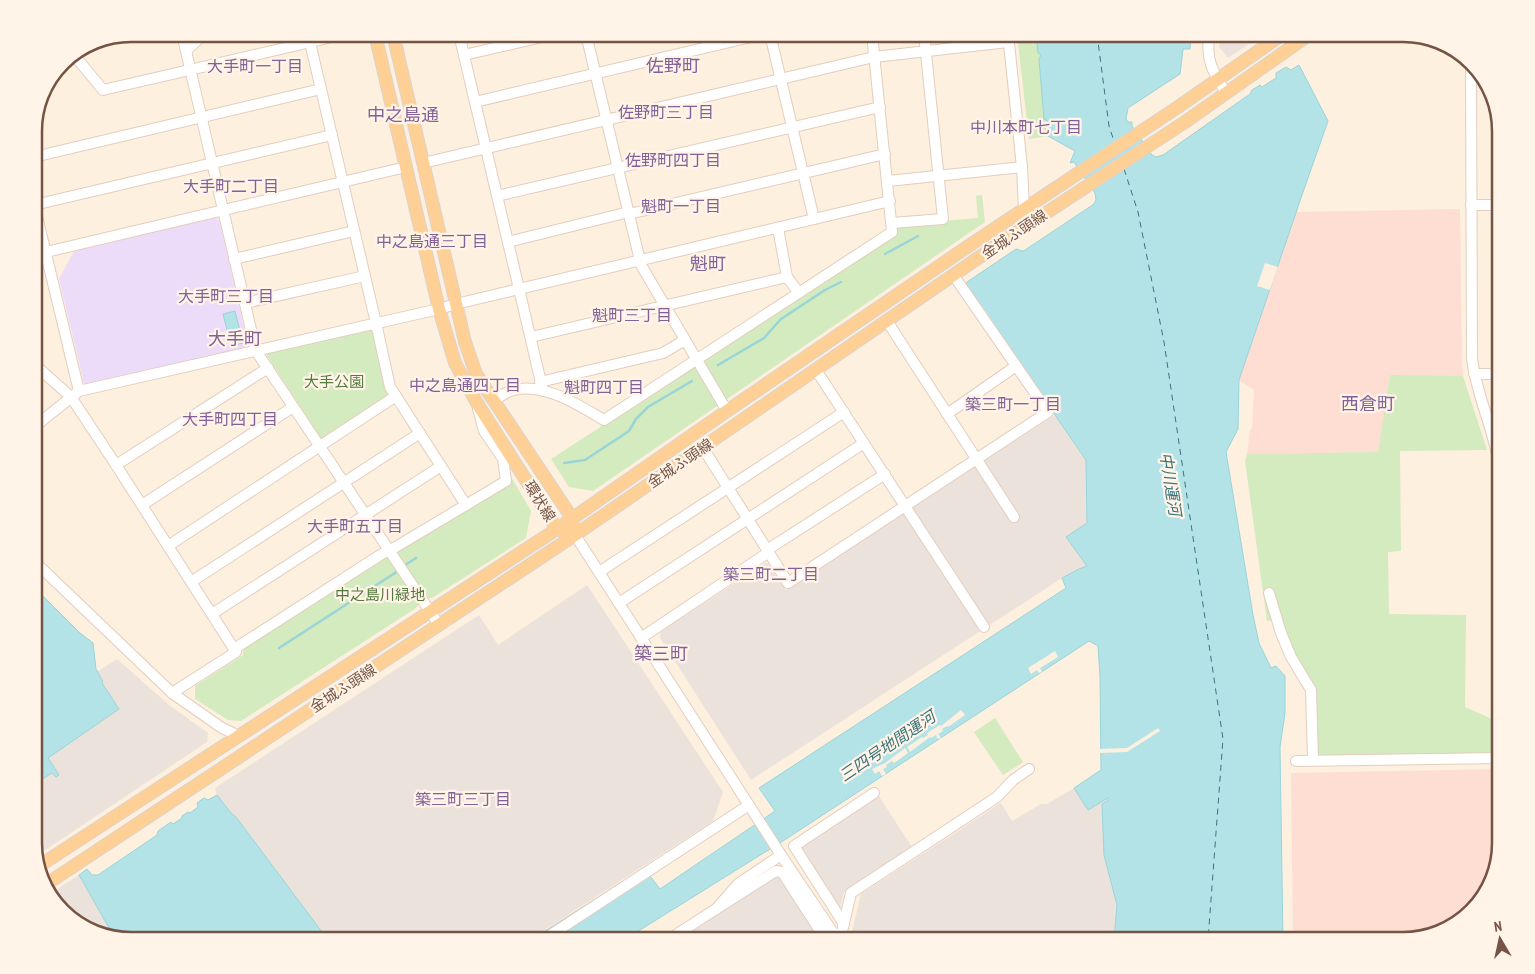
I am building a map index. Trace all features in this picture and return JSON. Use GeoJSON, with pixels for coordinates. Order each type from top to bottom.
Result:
{"type":"FeatureCollection","features":[{"type":"Feature","properties":{"kind":"main road","name":"環状線"},"geometry":{"type":"LineString","coordinates":[[377,42],[454,363],[477,403],[558,529],[575,535],[572,518],[476,374],[470,358],[395,42]]}},
{"type":"Feature","properties":{"kind":"main road","name":"金城ふ頭線"},"geometry":{"type":"LineString","coordinates":[[45,862],[558,529],[727,411],[1273,42]]}},
{"type":"Feature","properties":{"kind":"main road","name":"金城ふ頭線"},"geometry":{"type":"LineString","coordinates":[[51,881],[575,535],[1057,205],[1185,122],[1299,42]]}},
{"type":"Feature","properties":{"kind":"street"},"geometry":{"type":"LineString","coordinates":[[184,42],[256,351],[439,625]]}},
{"type":"Feature","properties":{"kind":"street"},"geometry":{"type":"LineString","coordinates":[[186,51],[196,42]]}},
{"type":"Feature","properties":{"kind":"street"},"geometry":{"type":"LineString","coordinates":[[78,60],[103,90],[294,42]]}},
{"type":"Feature","properties":{"kind":"street"},"geometry":{"type":"LineString","coordinates":[[310,42],[390,387],[466,505]]}},
{"type":"Feature","properties":{"kind":"street"},"geometry":{"type":"LineString","coordinates":[[461,42],[542,386],[604,420],[892,232],[873,42]]}},
{"type":"Feature","properties":{"kind":"street"},"geometry":{"type":"LineString","coordinates":[[464,55],[520,42]]}},
{"type":"Feature","properties":{"kind":"street"},"geometry":{"type":"LineString","coordinates":[[588,42],[641,265],[727,411]]}},
{"type":"Feature","properties":{"kind":"street"},"geometry":{"type":"LineString","coordinates":[[475,102],[729,42]]}},
{"type":"Feature","properties":{"kind":"street"},"geometry":{"type":"LineString","coordinates":[[772,42],[814,219]]}},
{"type":"Feature","properties":{"kind":"street"},"geometry":{"type":"LineString","coordinates":[[892,223],[943,219],[924,42]]}},
{"type":"Feature","properties":{"kind":"street"},"geometry":{"type":"LineString","coordinates":[[423,163],[874,57],[982,42]]}},
{"type":"Feature","properties":{"kind":"street"},"geometry":{"type":"LineString","coordinates":[[1008,42],[1022,167],[1024,209],[1029,224]]}},
{"type":"Feature","properties":{"kind":"street"},"geometry":{"type":"LineString","coordinates":[[1208,42],[1207,50],[1211,67],[1226,93]]}},
{"type":"Feature","properties":{"kind":"street"},"geometry":{"type":"LineString","coordinates":[[1471,74],[1472,358],[1477,387],[1492,431]]}},
{"type":"Feature","properties":{"kind":"street"},"geometry":{"type":"LineString","coordinates":[[43,156],[321,90]]}},
{"type":"Feature","properties":{"kind":"street"},"geometry":{"type":"LineString","coordinates":[[497,196],[880,107]]}},
{"type":"Feature","properties":{"kind":"street"},"geometry":{"type":"LineString","coordinates":[[43,202],[332,135]]}},
{"type":"Feature","properties":{"kind":"street"},"geometry":{"type":"LineString","coordinates":[[508,242],[885,154]]}},
{"type":"Feature","properties":{"kind":"street"},"geometry":{"type":"LineString","coordinates":[[43,254],[406,167]]}},
{"type":"Feature","properties":{"kind":"street"},"geometry":{"type":"LineString","coordinates":[[888,181],[1022,167]]}},
{"type":"Feature","properties":{"kind":"street"},"geometry":{"type":"LineString","coordinates":[[43,420],[75,394],[890,201]]}},
{"type":"Feature","properties":{"kind":"street"},"geometry":{"type":"LineString","coordinates":[[1471,205],[1492,204]]}},
{"type":"Feature","properties":{"kind":"street"},"geometry":{"type":"LineString","coordinates":[[778,228],[787,277],[799,293]]}},
{"type":"Feature","properties":{"kind":"street"},"geometry":{"type":"LineString","coordinates":[[234,259],[354,231]]}},
{"type":"Feature","properties":{"kind":"street"},"geometry":{"type":"LineString","coordinates":[[43,240],[75,394],[116,465],[236,652],[172,693]]}},
{"type":"Feature","properties":{"kind":"street"},"geometry":{"type":"LineString","coordinates":[[245,303],[365,276]]}},
{"type":"Feature","properties":{"kind":"street"},"geometry":{"type":"LineString","coordinates":[[703,448],[788,583],[1048,412],[954,276]]}},
{"type":"Feature","properties":{"kind":"street"},"geometry":{"type":"LineString","coordinates":[[530,337],[787,277]]}},
{"type":"Feature","properties":{"kind":"street"},"geometry":{"type":"LineString","coordinates":[[887,321],[1014,517]]}},
{"type":"Feature","properties":{"kind":"street"},"geometry":{"type":"LineString","coordinates":[[494,400],[513,390],[542,386],[663,353],[685,340]]}},
{"type":"Feature","properties":{"kind":"street"},"geometry":{"type":"LineString","coordinates":[[947,414],[1016,366]]}},
{"type":"Feature","properties":{"kind":"street"},"geometry":{"type":"LineString","coordinates":[[116,465],[268,368]]}},
{"type":"Feature","properties":{"kind":"street"},"geometry":{"type":"LineString","coordinates":[[816,370],[984,627]]}},
{"type":"Feature","properties":{"kind":"street"},"geometry":{"type":"LineString","coordinates":[[43,371],[75,394]]}},
{"type":"Feature","properties":{"kind":"street"},"geometry":{"type":"LineString","coordinates":[[1474,374],[1492,374]]}},
{"type":"Feature","properties":{"kind":"street"},"geometry":{"type":"LineString","coordinates":[[168,546],[396,396]]}},
{"type":"Feature","properties":{"kind":"street"},"geometry":{"type":"LineString","coordinates":[[234,649],[506,481],[503,459],[484,431],[477,403]]}},
{"type":"Feature","properties":{"kind":"street"},"geometry":{"type":"LineString","coordinates":[[142,505],[293,407]]}},
{"type":"Feature","properties":{"kind":"street"},"geometry":{"type":"LineString","coordinates":[[599,572],[844,412]]}},
{"type":"Feature","properties":{"kind":"street"},"geometry":{"type":"LineString","coordinates":[[191,582],[420,433]]}},
{"type":"Feature","properties":{"kind":"street"},"geometry":{"type":"LineString","coordinates":[[618,603],[864,442]]}},
{"type":"Feature","properties":{"kind":"street"},"geometry":{"type":"LineString","coordinates":[[212,614],[441,466]]}},
{"type":"Feature","properties":{"kind":"street"},"geometry":{"type":"LineString","coordinates":[[641,638],[885,474]]}},
{"type":"Feature","properties":{"kind":"street"},"geometry":{"type":"LineString","coordinates":[[575,535],[781,855],[834,932]]}},
{"type":"Feature","properties":{"kind":"street"},"geometry":{"type":"LineString","coordinates":[[43,570],[172,693],[222,728],[239,736]]}},
{"type":"Feature","properties":{"kind":"street"},"geometry":{"type":"LineString","coordinates":[[1269,592],[1281,633],[1291,657],[1311,690],[1314,760]]}},
{"type":"Feature","properties":{"kind":"street"},"geometry":{"type":"LineString","coordinates":[[1296,761],[1492,758]]}},
{"type":"Feature","properties":{"kind":"street"},"geometry":{"type":"LineString","coordinates":[[842,932],[851,892],[997,797],[1013,780],[1029,769]]}},
{"type":"Feature","properties":{"kind":"street"},"geometry":{"type":"LineString","coordinates":[[844,924],[794,846],[874,793]]}},
{"type":"Feature","properties":{"kind":"street"},"geometry":{"type":"LineString","coordinates":[[556,932],[749,805]]}},
{"type":"Feature","properties":{"kind":"street"},"geometry":{"type":"LineString","coordinates":[[716,908],[738,884],[781,855]]}},
{"type":"Feature","properties":{"kind":"street"},"geometry":{"type":"LineString","coordinates":[[680,932],[776,871],[782,872],[821,932]]}},
{"type":"Feature","properties":{"kind":"shaded area"},"geometry":{"type":"Polygon","coordinates":[[[1219,42],[1252,42],[1228,58],[1219,47],[1219,42]]]}},
{"type":"Feature","properties":{"kind":"shaded area"},"geometry":{"type":"Polygon","coordinates":[[[1460,209],[1463,376],[1390,376],[1378,452],[1247,454],[1250,430],[1252,428],[1254,390],[1239,380],[1296,212],[1460,209]]]}},
{"type":"Feature","properties":{"kind":"shaded area"},"geometry":{"type":"Polygon","coordinates":[[[214,218],[219,219],[248,345],[247,349],[88,386],[84,383],[59,279],[74,251],[214,218]]]}},
{"type":"Feature","properties":{"kind":"shaded area"},"geometry":{"type":"Polygon","coordinates":[[[1055,415],[1086,460],[1087,566],[1062,578],[751,780],[660,638],[661,631],[766,563],[786,590],[1055,415]]]}},
{"type":"Feature","properties":{"kind":"shaded area"},"geometry":{"type":"Polygon","coordinates":[[[587,585],[723,792],[713,821],[541,932],[322,932],[236,817],[217,795],[215,788],[479,615],[498,645],[587,585]]]}},
{"type":"Feature","properties":{"kind":"shaded area"},"geometry":{"type":"Polygon","coordinates":[[[117,659],[169,705],[208,733],[207,742],[43,851],[43,767],[48,758],[119,709],[97,672],[117,659]]]}},
{"type":"Feature","properties":{"kind":"shaded area"},"geometry":{"type":"Polygon","coordinates":[[[1492,769],[1491,860],[1478,892],[1453,917],[1438,925],[1415,931],[1293,932],[1291,773],[1492,769]]]}},
{"type":"Feature","properties":{"kind":"shaded area"},"geometry":{"type":"Polygon","coordinates":[[[1074,788],[1088,810],[1108,798],[1109,800],[1102,805],[1104,855],[1117,905],[1115,932],[852,932],[861,894],[1001,803],[1012,821],[1041,804],[1047,804],[1074,788]]]}},
{"type":"Feature","properties":{"kind":"shaded area"},"geometry":{"type":"Polygon","coordinates":[[[878,795],[912,847],[844,892],[840,908],[838,909],[798,847],[878,795]]]}},
{"type":"Feature","properties":{"kind":"shaded area"},"geometry":{"type":"Polygon","coordinates":[[[79,875],[109,928],[97,925],[82,917],[56,890],[79,875]]]}},
{"type":"Feature","properties":{"kind":"shaded area"},"geometry":{"type":"Polygon","coordinates":[[[778,875],[815,932],[691,932],[778,875]]]}},
{"type":"Feature","properties":{"kind":"green space"},"geometry":{"type":"Polygon","coordinates":[[[1018,42],[1037,42],[1038,53],[1041,55],[1048,121],[1046,135],[1048,136],[1029,139],[1018,42]]]}},
{"type":"Feature","properties":{"kind":"green space"},"geometry":{"type":"Polygon","coordinates":[[[982,195],[985,222],[593,491],[569,487],[551,459],[897,235],[896,225],[978,218],[976,196],[982,195]]]}},
{"type":"Feature","properties":{"kind":"green space","name":"大手公園"},"geometry":{"type":"Polygon","coordinates":[[[371,329],[374,331],[388,396],[325,438],[321,438],[267,356],[267,353],[371,329]]]}},
{"type":"Feature","properties":{"kind":"green space"},"geometry":{"type":"Polygon","coordinates":[[[1390,375],[1463,376],[1487,450],[1400,451],[1401,551],[1388,552],[1389,614],[1466,615],[1465,707],[1492,719],[1492,755],[1318,757],[1316,692],[1276,620],[1267,621],[1245,461],[1247,454],[1378,452],[1390,375]]]}},
{"type":"Feature","properties":{"kind":"green space","name":"中之島川緑地"},"geometry":{"type":"Polygon","coordinates":[[[510,475],[531,511],[526,538],[432,598],[428,598],[413,610],[241,721],[228,720],[195,699],[195,686],[243,655],[244,646],[510,475]]]}},
{"type":"Feature","properties":{"kind":"green space"},"geometry":{"type":"Polygon","coordinates":[[[995,718],[1023,762],[1003,775],[974,732],[995,718]]]}},
{"type":"Feature","properties":{"kind":"water"},"geometry":{"type":"Polygon","coordinates":[[[1037,42],[1190,42],[1190,49],[1183,49],[1180,74],[1128,108],[1126,119],[1128,122],[1132,122],[1132,126],[1152,155],[1156,157],[1163,155],[1250,94],[1252,90],[1260,85],[1262,87],[1276,78],[1276,73],[1286,67],[1291,70],[1299,65],[1328,121],[1239,380],[1238,429],[1226,452],[1259,643],[1271,668],[1276,666],[1285,676],[1285,713],[1280,747],[1283,932],[1115,932],[1117,905],[1104,855],[1102,804],[1109,800],[1108,798],[1088,810],[1074,788],[1101,770],[1098,646],[1089,641],[786,839],[637,932],[544,932],[644,868],[660,889],[775,811],[759,788],[1066,588],[1062,578],[1087,566],[1066,537],[1087,523],[1086,460],[966,286],[967,282],[1016,249],[1025,250],[1094,204],[1096,200],[1095,193],[1074,162],[1070,163],[1075,151],[1046,135],[1045,125],[1048,121],[1044,119],[1039,59],[1041,55],[1038,53],[1037,42]]]}},
{"type":"Feature","properties":{"kind":"water"},"geometry":{"type":"Polygon","coordinates":[[[235,311],[243,343],[231,346],[223,314],[235,311]]]}},
{"type":"Feature","properties":{"kind":"water"},"geometry":{"type":"Polygon","coordinates":[[[43,596],[80,633],[93,643],[96,669],[102,683],[119,709],[48,758],[59,775],[56,777],[52,773],[43,778],[43,596]]]}},
{"type":"Feature","properties":{"kind":"water"},"geometry":{"type":"Polygon","coordinates":[[[217,795],[236,817],[322,932],[131,932],[109,928],[79,875],[87,869],[92,875],[98,875],[157,835],[158,831],[171,822],[173,824],[188,812],[190,813],[198,807],[197,803],[204,798],[208,800],[217,795]]]}},
{"type":"Feature","properties":{"kind":"pier"},"geometry":{"type":"Polygon","coordinates":[[[1265,263],[1278,267],[1270,290],[1257,286],[1265,263]]]}},
{"type":"Feature","properties":{"kind":"pier"},"geometry":{"type":"Polygon","coordinates":[[[1055,651],[1058,657],[1040,668],[1042,672],[1039,673],[1037,670],[1031,674],[1028,668],[1055,651]]]}},
{"type":"Feature","properties":{"kind":"pier"},"geometry":{"type":"Polygon","coordinates":[[[961,710],[965,715],[942,729],[943,731],[938,734],[941,738],[938,739],[936,735],[930,737],[910,752],[907,747],[928,735],[927,733],[941,726],[961,710]]]}},
{"type":"Feature","properties":{"kind":"pier"},"geometry":{"type":"Polygon","coordinates":[[[1158,728],[1160,731],[1127,752],[1100,753],[1100,749],[1127,748],[1158,728]]]}},
{"type":"Feature","properties":{"kind":"pier"},"geometry":{"type":"Polygon","coordinates":[[[905,748],[908,753],[894,763],[892,761],[883,769],[886,774],[882,776],[879,771],[875,774],[872,769],[885,763],[905,748]]]}},
{"type":"Feature","properties":{"kind":"waterway"},"geometry":{"type":"LineString","coordinates":[[885,254],[918,236]]}},
{"type":"Feature","properties":{"kind":"waterway"},"geometry":{"type":"LineString","coordinates":[[718,365],[764,338],[781,319],[825,290],[841,282]]}},
{"type":"Feature","properties":{"kind":"waterway"},"geometry":{"type":"LineString","coordinates":[[564,463],[585,460],[629,431],[636,419],[648,407],[692,381]]}},
{"type":"Feature","properties":{"kind":"waterway"},"geometry":{"type":"LineString","coordinates":[[402,567],[416,558]]}},
{"type":"Feature","properties":{"kind":"waterway"},"geometry":{"type":"LineString","coordinates":[[279,648],[398,571]]}},
{"type":"Feature","properties":{"kind":"ferry route"},"geometry":{"type":"LineString","coordinates":[[1098,42],[1109,126],[1114,141]]}},
{"type":"Feature","properties":{"kind":"ferry route"},"geometry":{"type":"LineString","coordinates":[[1124,169],[1138,212],[1164,342],[1223,739],[1209,932]]}},
{"type":"Feature","properties":{"kind":"district","name":"佐野町"},"geometry":{"type":"Point","coordinates":[673,65]}},
{"type":"Feature","properties":{"kind":"district","name":"大手町一丁目"},"geometry":{"type":"Point","coordinates":[255,66]}},
{"type":"Feature","properties":{"kind":"district","name":"佐野町三丁目"},"geometry":{"type":"Point","coordinates":[666,112]}},
{"type":"Feature","properties":{"kind":"district","name":"中之島通"},"geometry":{"type":"Point","coordinates":[403,114]}},
{"type":"Feature","properties":{"kind":"district","name":"中川本町七丁目"},"geometry":{"type":"Point","coordinates":[1026,127]}},
{"type":"Feature","properties":{"kind":"district","name":"佐野町四丁目"},"geometry":{"type":"Point","coordinates":[673,160]}},
{"type":"Feature","properties":{"kind":"district","name":"大手町二丁目"},"geometry":{"type":"Point","coordinates":[231,186]}},
{"type":"Feature","properties":{"kind":"district","name":"魁町一丁目"},"geometry":{"type":"Point","coordinates":[681,206]}},
{"type":"Feature","properties":{"kind":"district","name":"中之島通三丁目"},"geometry":{"type":"Point","coordinates":[432,241]}},
{"type":"Feature","properties":{"kind":"district","name":"魁町"},"geometry":{"type":"Point","coordinates":[708,263]}},
{"type":"Feature","properties":{"kind":"district","name":"大手町三丁目"},"geometry":{"type":"Point","coordinates":[226,296]}},
{"type":"Feature","properties":{"kind":"district","name":"魁町三丁目"},"geometry":{"type":"Point","coordinates":[632,315]}},
{"type":"Feature","properties":{"kind":"district","name":"大手町"},"geometry":{"type":"Point","coordinates":[235,338]}},
{"type":"Feature","properties":{"kind":"district","name":"中之島通四丁目"},"geometry":{"type":"Point","coordinates":[465,385]}},
{"type":"Feature","properties":{"kind":"district","name":"魁町四丁目"},"geometry":{"type":"Point","coordinates":[604,387]}},
{"type":"Feature","properties":{"kind":"district","name":"西倉町"},"geometry":{"type":"Point","coordinates":[1368,403]}},
{"type":"Feature","properties":{"kind":"district","name":"築三町一丁目"},"geometry":{"type":"Point","coordinates":[1013,404]}},
{"type":"Feature","properties":{"kind":"district","name":"大手町四丁目"},"geometry":{"type":"Point","coordinates":[230,419]}},
{"type":"Feature","properties":{"kind":"district","name":"大手町五丁目"},"geometry":{"type":"Point","coordinates":[355,526]}},
{"type":"Feature","properties":{"kind":"district","name":"築三町二丁目"},"geometry":{"type":"Point","coordinates":[771,574]}},
{"type":"Feature","properties":{"kind":"district","name":"築三町"},"geometry":{"type":"Point","coordinates":[661,653]}},
{"type":"Feature","properties":{"kind":"district","name":"築三町三丁目"},"geometry":{"type":"Point","coordinates":[463,799]}},
{"type":"Feature","properties":{"kind":"water label","name":"中川運河"},"geometry":{"type":"Point","coordinates":[1171,484]}},
{"type":"Feature","properties":{"kind":"water label","name":"三四号地間運河"},"geometry":{"type":"Point","coordinates":[887,746]}}]}
